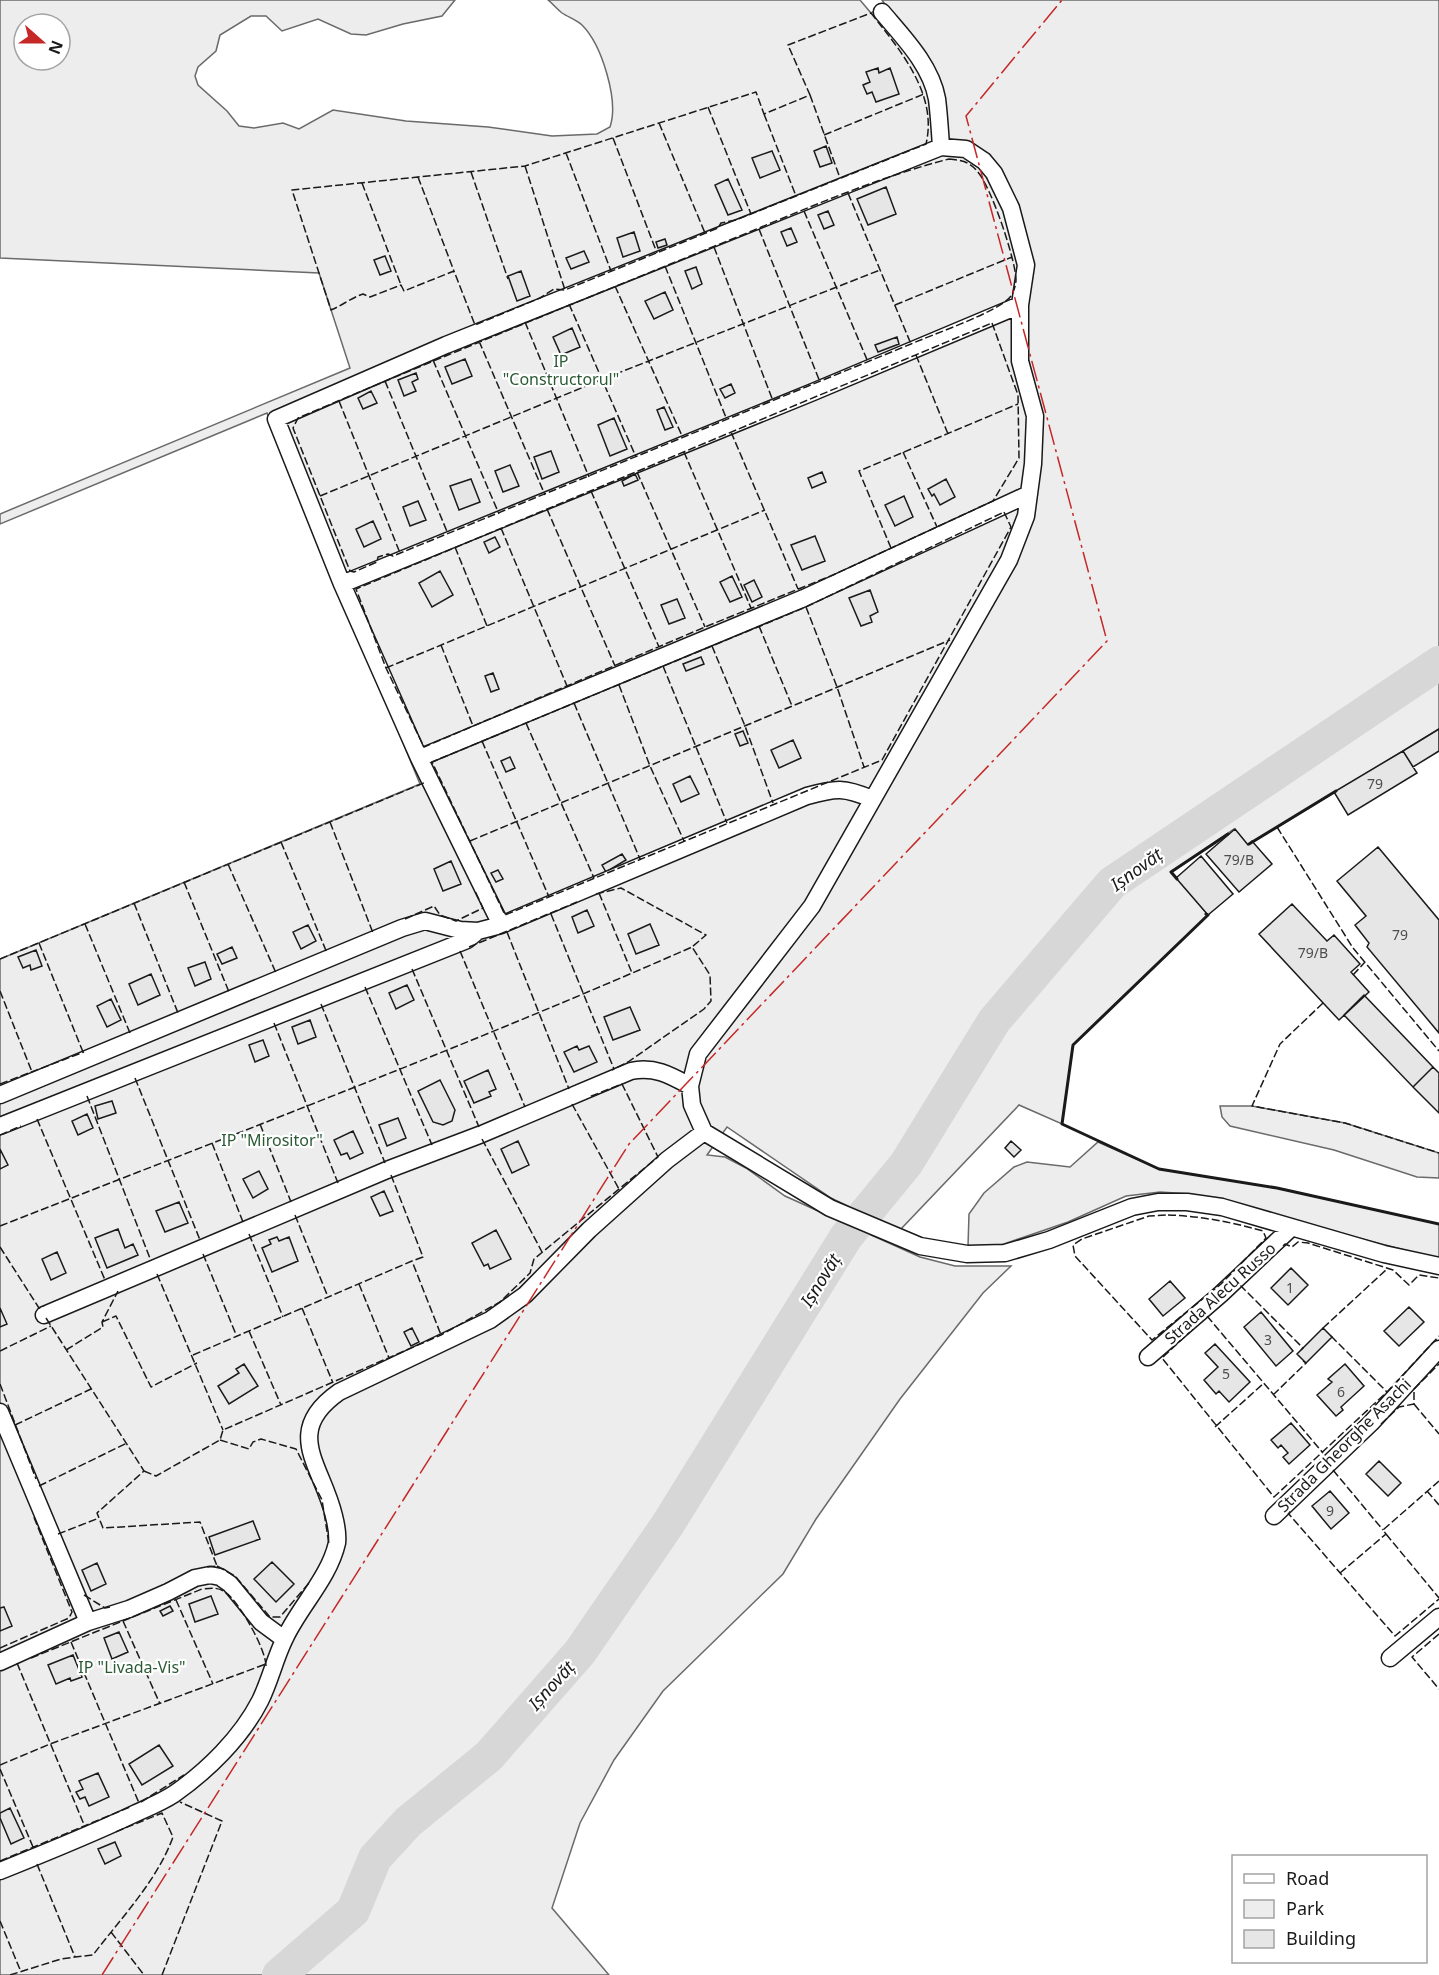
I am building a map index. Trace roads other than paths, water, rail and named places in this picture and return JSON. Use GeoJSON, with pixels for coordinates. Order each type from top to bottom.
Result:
{"type":"FeatureCollection","features":[{"type":"Feature","properties":{"kind":"street"},"geometry":{"type":"LineString","coordinates":[[882,12],[909,44],[932,82],[937,99],[941,147]]}},
{"type":"Feature","properties":{"kind":"street"},"geometry":{"type":"LineString","coordinates":[[501,925],[420,758],[342,584],[276,419],[446,345],[941,147],[966,149],[984,161],[994,173],[1011,208],[1026,265],[1020,305],[1020,361],[1035,416],[1033,464],[1026,516],[1009,560],[812,906],[698,1054],[690,1086],[692,1105],[704,1132],[830,1208],[920,1246],[967,1254],[1005,1253],[1049,1240],[1132,1207],[1158,1202],[1187,1202],[1222,1207],[1384,1254],[1439,1266]]}},
{"type":"Feature","properties":{"kind":"street"},"geometry":{"type":"LineString","coordinates":[[342,584],[1020,305]]}},
{"type":"Feature","properties":{"kind":"street"},"geometry":{"type":"LineString","coordinates":[[420,758],[804,598],[1029,494]]}},
{"type":"Feature","properties":{"kind":"street"},"geometry":{"type":"LineString","coordinates":[[0,1095],[402,928],[425,921],[460,930],[478,931],[501,925],[807,796],[833,788],[857,792],[872,799]]}},
{"type":"Feature","properties":{"kind":"street"},"geometry":{"type":"LineString","coordinates":[[0,1126],[467,940],[478,931]]}},
{"type":"Feature","properties":{"kind":"street"},"geometry":{"type":"LineString","coordinates":[[44,1315],[387,1170],[482,1134],[631,1071],[655,1069],[690,1086]]}},
{"type":"Feature","properties":{"kind":"street"},"geometry":{"type":"LineString","coordinates":[[0,1871],[99,1831],[173,1795],[208,1766],[249,1719],[260,1701],[284,1639],[330,1562],[337,1541],[330,1499],[308,1444],[310,1425],[322,1404],[339,1392],[490,1320],[525,1295],[589,1230],[667,1160],[704,1132]]}},
{"type":"Feature","properties":{"kind":"street","name":"Strada Alecu Russo"},"geometry":{"type":"LineString","coordinates":[[1148,1357],[1221,1294],[1291,1228]]}},
{"type":"Feature","properties":{"kind":"street","name":"Strada Gheorghe Asachi"},"geometry":{"type":"LineString","coordinates":[[1274,1516],[1371,1423],[1439,1349]]}},
{"type":"Feature","properties":{"kind":"street"},"geometry":{"type":"LineString","coordinates":[[0,1412],[6,1449],[88,1622]]}},
{"type":"Feature","properties":{"kind":"street"},"geometry":{"type":"LineString","coordinates":[[0,1662],[88,1622],[129,1609],[195,1578],[210,1575],[220,1577],[230,1584],[261,1622],[284,1639]]}},
{"type":"Feature","properties":{"kind":"street"},"geometry":{"type":"LineString","coordinates":[[1390,1658],[1439,1617]]}},
{"type":"Feature","properties":{"kind":"waterway","name":"Ișnovăț"},"geometry":{"type":"LineString","coordinates":[[279,1975],[353,1911],[375,1858],[408,1822],[489,1756],[580,1652],[668,1524],[846,1237],[906,1164],[994,1021],[1112,883],[1439,663]]}},
{"type":"Feature","properties":{"kind":"park label","name":"IP \"Constructorul\""},"geometry":{"type":"Point","coordinates":[561,370]}},
{"type":"Feature","properties":{"kind":"park label","name":"IP \"Mirositor\""},"geometry":{"type":"Point","coordinates":[272,1140]}},
{"type":"Feature","properties":{"kind":"park label","name":"IP \"Livada-Vis\""},"geometry":{"type":"Point","coordinates":[132,1667]}}]}
